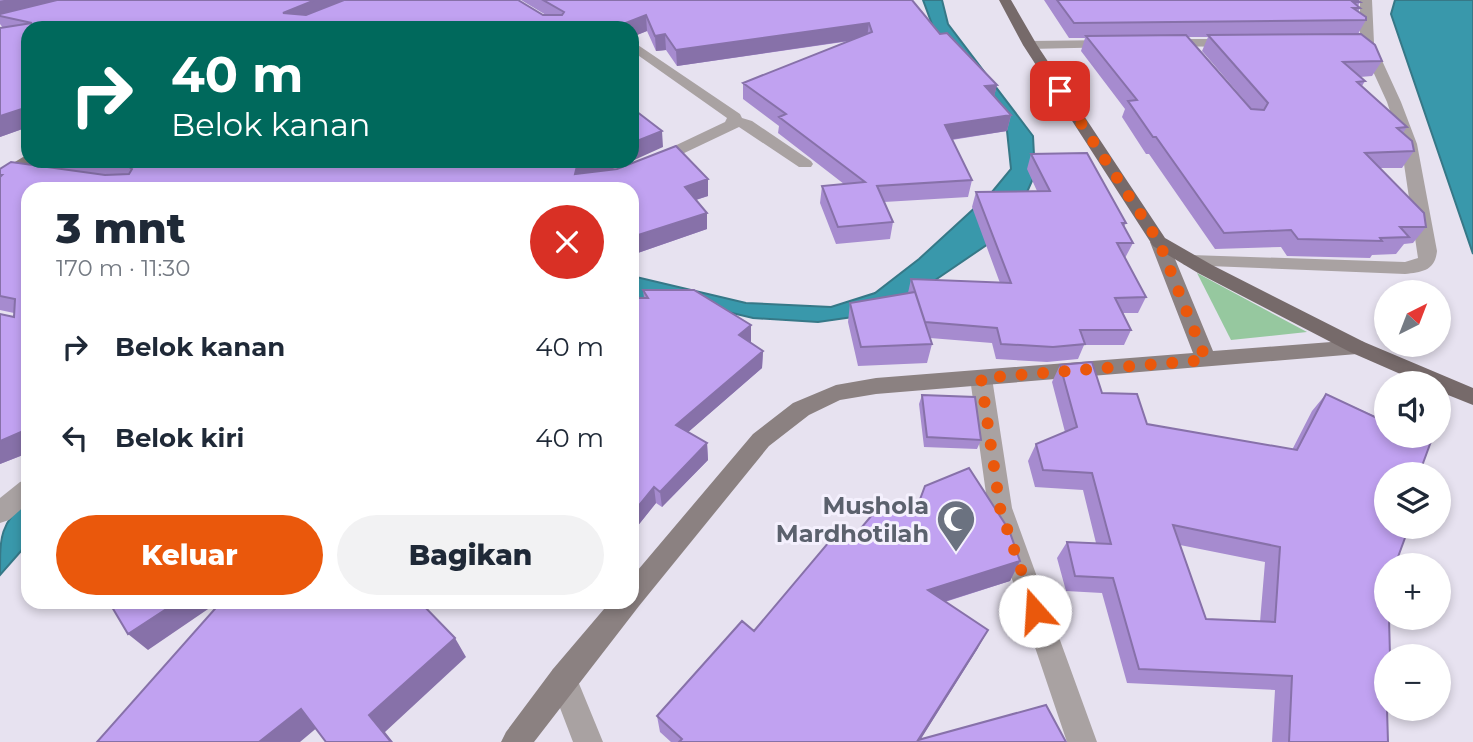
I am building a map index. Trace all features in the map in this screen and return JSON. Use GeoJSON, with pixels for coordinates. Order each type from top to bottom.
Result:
{"type":"FeatureCollection","features":[{"type":"Feature","properties":{"kind":"main road"},"geometry":{"type":"LineString","coordinates":[[1005,0],[1030,45],[1159,242],[1206,360]]}},
{"type":"Feature","properties":{"kind":"main road"},"geometry":{"type":"LineString","coordinates":[[6,174],[21,164]]}},
{"type":"Feature","properties":{"kind":"main road"},"geometry":{"type":"LineString","coordinates":[[1159,242],[1357,347],[1473,397]]}},
{"type":"Feature","properties":{"kind":"main road"},"geometry":{"type":"LineString","coordinates":[[639,588],[761,440],[802,409],[836,393],[876,386],[1357,347]]}},
{"type":"Feature","properties":{"kind":"main road"},"geometry":{"type":"LineString","coordinates":[[516,742],[563,679],[621,609]]}},
{"type":"Feature","properties":{"kind":"street"},"geometry":{"type":"LineString","coordinates":[[1191,261],[1405,268],[1421,266],[1427,260],[1428,251],[1409,144],[1394,102],[1360,43],[1366,0]]}},
{"type":"Feature","properties":{"kind":"street"},"geometry":{"type":"LineString","coordinates":[[1184,43],[1201,62]]}},
{"type":"Feature","properties":{"kind":"street"},"geometry":{"type":"LineString","coordinates":[[1030,45],[1249,43]]}},
{"type":"Feature","properties":{"kind":"street"},"geometry":{"type":"LineString","coordinates":[[639,50],[730,112],[734,121]]}},
{"type":"Feature","properties":{"kind":"street"},"geometry":{"type":"LineString","coordinates":[[734,121],[747,124],[805,164]]}},
{"type":"Feature","properties":{"kind":"street"},"geometry":{"type":"LineString","coordinates":[[638,169],[725,129],[734,121]]}},
{"type":"Feature","properties":{"kind":"street"},"geometry":{"type":"LineString","coordinates":[[6,174],[38,174]]}},
{"type":"Feature","properties":{"kind":"street"},"geometry":{"type":"LineString","coordinates":[[981,378],[1000,508],[1082,742]]}},
{"type":"Feature","properties":{"kind":"street"},"geometry":{"type":"LineString","coordinates":[[0,513],[21,495]]}},
{"type":"Feature","properties":{"kind":"street"},"geometry":{"type":"LineString","coordinates":[[563,679],[588,742]]}},
{"type":"Feature","properties":{"kind":"green space"},"geometry":{"type":"Polygon","coordinates":[[[1197,273],[1307,332],[1231,340],[1197,273]]]}},
{"type":"Feature","properties":{"kind":"water"},"geometry":{"type":"Polygon","coordinates":[[[923,0],[942,0],[948,24],[1033,136],[1035,174],[1024,199],[991,242],[903,302],[881,313],[818,322],[753,318],[690,303],[639,301],[639,278],[746,303],[831,307],[875,293],[919,259],[992,192],[1011,169],[1007,131],[971,77],[936,35],[923,0]]]}},
{"type":"Feature","properties":{"kind":"water"},"geometry":{"type":"Polygon","coordinates":[[[1395,0],[1473,0],[1473,254],[1391,14],[1395,0]]]}},
{"type":"Feature","properties":{"kind":"water"},"geometry":{"type":"Polygon","coordinates":[[[21,505],[21,551],[0,575],[1,540],[12,516],[21,505]]]}},
{"type":"Feature","properties":{"kind":"building"},"geometry":{"type":"Polygon","coordinates":[[[57,0],[315,0],[283,13],[306,15],[344,0],[518,0],[543,15],[562,15],[564,12],[543,0],[912,0],[940,34],[947,33],[997,85],[985,86],[1011,115],[945,125],[972,180],[877,186],[893,222],[838,227],[822,186],[865,182],[779,117],[786,114],[743,83],[872,32],[869,23],[676,50],[665,34],[655,36],[646,15],[631,21],[23,21],[0,14],[57,0]]]}},
{"type":"Feature","properties":{"kind":"building"},"geometry":{"type":"Polygon","coordinates":[[[1057,0],[1357,0],[1360,2],[1353,2],[1360,8],[1353,8],[1366,17],[1366,20],[1074,23],[1057,0]]]}},
{"type":"Feature","properties":{"kind":"building"},"geometry":{"type":"Polygon","coordinates":[[[21,25],[21,109],[0,116],[0,28],[21,25]]]}},
{"type":"Feature","properties":{"kind":"building"},"geometry":{"type":"Polygon","coordinates":[[[1361,34],[1375,45],[1382,61],[1343,62],[1365,81],[1357,82],[1407,127],[1397,128],[1412,141],[1414,151],[1365,153],[1424,213],[1426,227],[1400,227],[1409,237],[1380,238],[1382,241],[1298,239],[1291,230],[1224,233],[1128,101],[1137,100],[1086,36],[1186,35],[1251,109],[1264,110],[1268,103],[1208,35],[1361,34]]]}},
{"type":"Feature","properties":{"kind":"building"},"geometry":{"type":"Polygon","coordinates":[[[639,113],[662,131],[639,140],[639,113]]]}},
{"type":"Feature","properties":{"kind":"building"},"geometry":{"type":"Polygon","coordinates":[[[676,146],[708,179],[685,187],[707,213],[639,235],[639,182],[21,182],[21,432],[0,441],[0,314],[14,317],[15,299],[0,296],[0,169],[11,162],[21,163],[21,168],[54,168],[105,175],[129,174],[131,168],[576,168],[575,174],[639,168],[639,160],[676,146]]]}},
{"type":"Feature","properties":{"kind":"building"},"geometry":{"type":"Polygon","coordinates":[[[1087,153],[1126,223],[1122,223],[1133,243],[1117,243],[1146,297],[1115,298],[1131,330],[1080,330],[1085,344],[1053,347],[1001,344],[997,328],[925,322],[911,279],[1011,283],[976,192],[1050,191],[1031,154],[1087,153]]]}},
{"type":"Feature","properties":{"kind":"building"},"geometry":{"type":"Polygon","coordinates":[[[643,290],[694,290],[751,325],[739,335],[763,351],[676,425],[707,443],[660,492],[654,487],[639,505],[639,298],[648,298],[643,290]]]}},
{"type":"Feature","properties":{"kind":"building"},"geometry":{"type":"Polygon","coordinates":[[[915,292],[932,344],[861,347],[850,303],[915,292]]]}},
{"type":"Feature","properties":{"kind":"building"},"geometry":{"type":"Polygon","coordinates":[[[1092,362],[1102,393],[1137,394],[1147,424],[1297,450],[1326,394],[1374,417],[1374,448],[1429,448],[1423,462],[1374,462],[1374,539],[1405,539],[1399,553],[1374,553],[1374,630],[1389,630],[1390,644],[1374,644],[1374,721],[1387,721],[1388,742],[1289,742],[1292,676],[1139,669],[1113,578],[1075,576],[1067,542],[1111,544],[1092,473],[1043,470],[1036,444],[1077,427],[1060,365],[1092,362]],[[1173,525],[1206,619],[1275,622],[1280,547],[1173,525]]]}},
{"type":"Feature","properties":{"kind":"building"},"geometry":{"type":"Polygon","coordinates":[[[922,395],[975,397],[981,440],[927,437],[922,395]]]}},
{"type":"Feature","properties":{"kind":"building"},"geometry":{"type":"Polygon","coordinates":[[[969,468],[1009,530],[1020,561],[928,590],[988,630],[918,740],[1046,705],[1066,742],[679,742],[682,739],[657,716],[742,621],[754,631],[839,530],[852,539],[877,509],[884,513],[919,502],[925,486],[969,468]]]}},
{"type":"Feature","properties":{"kind":"building"},"geometry":{"type":"Polygon","coordinates":[[[113,609],[166,609],[128,634],[113,609]]]}},
{"type":"Feature","properties":{"kind":"building"},"geometry":{"type":"Polygon","coordinates":[[[215,609],[427,609],[455,638],[369,715],[391,742],[326,742],[301,709],[259,742],[97,742],[215,609]]]}},
{"type":"Feature","properties":{"kind":"place","name":"Mushola Mardhotilah"},"geometry":{"type":"Point","coordinates":[956,553]}},
{"type":"Feature","properties":{"kind":"route"},"geometry":{"type":"LineString","coordinates":[[1035,611],[1000,508],[981,378],[1206,360],[1159,242],[1060,91]]}}]}
